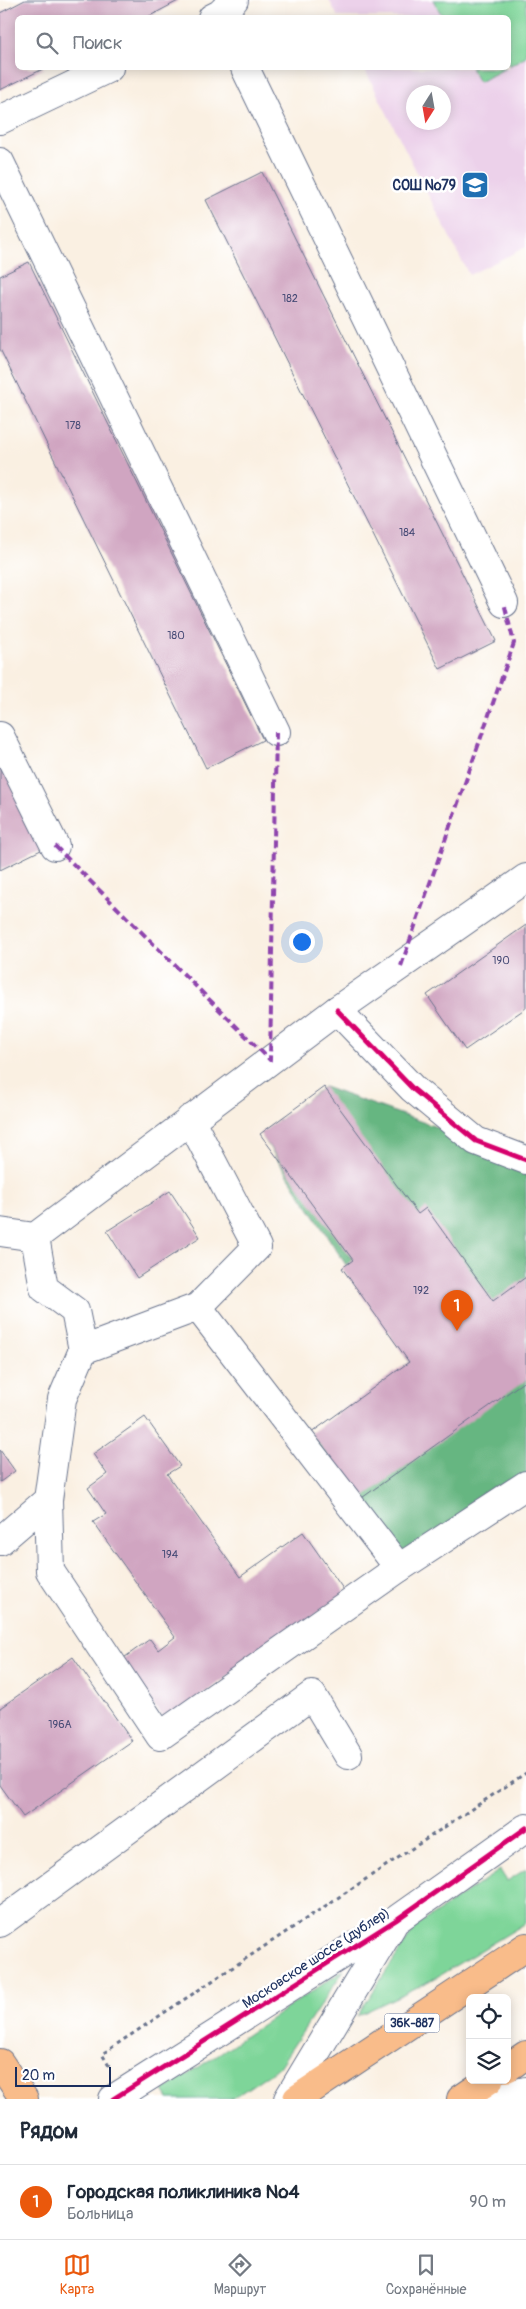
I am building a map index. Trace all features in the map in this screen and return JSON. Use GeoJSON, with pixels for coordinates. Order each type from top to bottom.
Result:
{"type":"FeatureCollection","features":[{"type":"Feature","properties":{"kind":"main road","name":"36К-887"},"geometry":{"type":"LineString","coordinates":[[297,2099],[526,1947]]}},
{"type":"Feature","properties":{"kind":"main road"},"geometry":{"type":"LineString","coordinates":[[511,2065],[526,2055]]}},
{"type":"Feature","properties":{"kind":"main road"},"geometry":{"type":"LineString","coordinates":[[0,2063],[24,2099]]}},
{"type":"Feature","properties":{"kind":"main road"},"geometry":{"type":"LineString","coordinates":[[461,2099],[483,2084]]}},
{"type":"Feature","properties":{"kind":"street"},"geometry":{"type":"LineString","coordinates":[[0,120],[105,70]]}},
{"type":"Feature","properties":{"kind":"street"},"geometry":{"type":"LineString","coordinates":[[246,70],[504,603]]}},
{"type":"Feature","properties":{"kind":"street"},"geometry":{"type":"LineString","coordinates":[[0,162],[276,732]]}},
{"type":"Feature","properties":{"kind":"street"},"geometry":{"type":"LineString","coordinates":[[0,736],[55,846]]}},
{"type":"Feature","properties":{"kind":"street"},"geometry":{"type":"LineString","coordinates":[[0,1232],[35,1237],[337,1010],[526,878]]}},
{"type":"Feature","properties":{"kind":"street"},"geometry":{"type":"LineString","coordinates":[[337,1010],[413,1089],[476,1141],[526,1160]]}},
{"type":"Feature","properties":{"kind":"street"},"geometry":{"type":"LineString","coordinates":[[83,1350],[198,1307],[257,1246],[190,1119]]}},
{"type":"Feature","properties":{"kind":"street"},"geometry":{"type":"LineString","coordinates":[[35,1237],[44,1288],[75,1311],[83,1350],[62,1399],[48,1500],[50,1571],[160,1736],[399,1568],[526,1485]]}},
{"type":"Feature","properties":{"kind":"street"},"geometry":{"type":"LineString","coordinates":[[198,1307],[399,1568]]}},
{"type":"Feature","properties":{"kind":"street"},"geometry":{"type":"LineString","coordinates":[[0,1542],[48,1500]]}},
{"type":"Feature","properties":{"kind":"street"},"geometry":{"type":"LineString","coordinates":[[0,1923],[312,1695],[348,1755]]}},
{"type":"Feature","properties":{"kind":"street","name":"Московское шоссе (дублер)"},"geometry":{"type":"LineString","coordinates":[[113,2099],[396,1920],[526,1828]]}},
{"type":"Feature","properties":{"kind":"street"},"geometry":{"type":"LineString","coordinates":[[288,2099],[396,1920]]}},
{"type":"Feature","properties":{"kind":"street"},"geometry":{"type":"LineString","coordinates":[[491,2099],[526,2091]]}},
{"type":"Feature","properties":{"kind":"path"},"geometry":{"type":"LineString","coordinates":[[109,2066],[102,2054],[526,1773]]}},
{"type":"Feature","properties":{"kind":"shaded area","name":"СОШ №79"},"geometry":{"type":"Polygon","coordinates":[[[329,0],[526,0],[526,247],[469,275],[365,70],[511,70],[511,15],[337,15],[329,0]]]}},
{"type":"Feature","properties":{"kind":"green space"},"geometry":{"type":"Polygon","coordinates":[[[433,0],[526,0],[526,56],[511,65],[511,15],[442,15],[433,0]]]}},
{"type":"Feature","properties":{"kind":"green space"},"geometry":{"type":"Polygon","coordinates":[[[472,70],[502,70],[479,82],[472,70]]]}},
{"type":"Feature","properties":{"kind":"green space"},"geometry":{"type":"Polygon","coordinates":[[[324,1087],[476,1141],[526,1173],[526,1485],[399,1568],[306,1448],[409,1362],[261,1134],[324,1087]]]}},
{"type":"Feature","properties":{"kind":"green space"},"geometry":{"type":"Polygon","coordinates":[[[526,1869],[526,1923],[430,1981],[357,2016],[416,1926],[500,1870],[507,1881],[526,1869]]]}},
{"type":"Feature","properties":{"kind":"green space"},"geometry":{"type":"Polygon","coordinates":[[[344,1970],[279,2067],[232,2099],[168,2099],[163,2091],[344,1970]]]}},
{"type":"Feature","properties":{"kind":"building"},"geometry":{"type":"Polygon","coordinates":[[[25,0],[178,0],[152,15],[15,15],[15,70],[41,70],[0,90],[0,13],[25,0]]]}},
{"type":"Feature","properties":{"kind":"building"},"geometry":{"type":"Polygon","coordinates":[[[262,172],[496,641],[440,669],[206,200],[262,172]]]}},
{"type":"Feature","properties":{"kind":"building"},"geometry":{"type":"Polygon","coordinates":[[[29,262],[263,740],[206,768],[0,349],[0,276],[29,262]]]}},
{"type":"Feature","properties":{"kind":"building"},"geometry":{"type":"Polygon","coordinates":[[[0,759],[45,848],[0,870],[0,759]]]}},
{"type":"Feature","properties":{"kind":"building"},"geometry":{"type":"Polygon","coordinates":[[[526,925],[526,1008],[465,1050],[427,995],[526,925]]]}},
{"type":"Feature","properties":{"kind":"building"},"geometry":{"type":"Polygon","coordinates":[[[324,1087],[418,1214],[426,1208],[493,1301],[526,1277],[526,1380],[359,1500],[311,1433],[409,1362],[342,1268],[353,1260],[260,1134],[324,1087]]]}},
{"type":"Feature","properties":{"kind":"building"},"geometry":{"type":"Polygon","coordinates":[[[170,1191],[200,1237],[137,1278],[107,1231],[170,1191]]]}},
{"type":"Feature","properties":{"kind":"building"},"geometry":{"type":"Polygon","coordinates":[[[145,1417],[180,1466],[167,1474],[240,1577],[303,1532],[346,1593],[165,1721],[121,1660],[150,1639],[158,1650],[175,1637],[93,1522],[106,1514],[88,1488],[107,1474],[93,1454],[145,1417]]]}},
{"type":"Feature","properties":{"kind":"building"},"geometry":{"type":"Polygon","coordinates":[[[0,1450],[15,1471],[0,1482],[0,1450]]]}},
{"type":"Feature","properties":{"kind":"building"},"geometry":{"type":"Polygon","coordinates":[[[73,1657],[132,1741],[23,1817],[0,1785],[0,1708],[73,1657]]]}},
{"type":"Feature","properties":{"kind":"marked path"},"geometry":{"type":"LineString","coordinates":[[401,966],[514,643],[504,603]]}},
{"type":"Feature","properties":{"kind":"marked path"},"geometry":{"type":"LineString","coordinates":[[55,846],[270,1060],[276,732]]}},
{"type":"Feature","properties":{"kind":"cycle path"},"geometry":{"type":"LineString","coordinates":[[337,1010],[413,1089],[476,1141],[526,1160]]}},
{"type":"Feature","properties":{"kind":"cycle path"},"geometry":{"type":"LineString","coordinates":[[113,2099],[396,1920],[526,1828]]}},
{"type":"Feature","properties":{"kind":"place","name":"СОШ №79"},"geometry":{"type":"Point","coordinates":[475,185]}},
{"type":"Feature","properties":{"kind":"place","name":"Городская поликлиника №4"},"geometry":{"type":"Point","coordinates":[457,1331]}}]}
